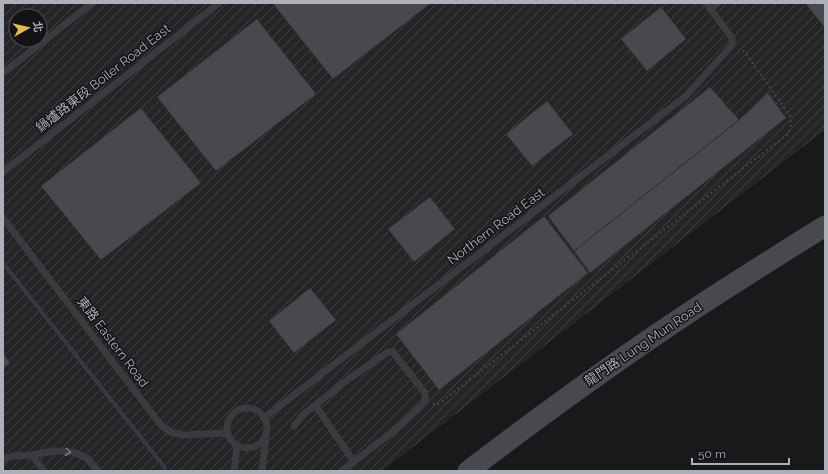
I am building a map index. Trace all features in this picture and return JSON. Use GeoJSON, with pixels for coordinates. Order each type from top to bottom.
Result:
{"type":"FeatureCollection","features":[{"type":"Feature","properties":{"kind":"street","name":"龍門路 Lung Mun Road"},"geometry":{"type":"LineString","coordinates":[[468,471],[537,419],[655,336],[825,226]]}},
{"type":"Feature","properties":{"kind":"lane"},"geometry":{"type":"LineString","coordinates":[[3,73],[92,3]]}},
{"type":"Feature","properties":{"kind":"lane","name":"鍋爐路東段 Boiler Road East"},"geometry":{"type":"LineString","coordinates":[[3,172],[218,3]]}},
{"type":"Feature","properties":{"kind":"lane"},"geometry":{"type":"LineString","coordinates":[[718,3],[708,6],[732,38],[732,44]]}},
{"type":"Feature","properties":{"kind":"lane","name":"Northern Road East"},"geometry":{"type":"LineString","coordinates":[[265,417],[686,96],[732,44]]}},
{"type":"Feature","properties":{"kind":"lane","name":"東路 Eastern Road"},"geometry":{"type":"LineString","coordinates":[[3,218],[160,424],[170,432],[184,435],[228,433]]}},
{"type":"Feature","properties":{"kind":"lane"},"geometry":{"type":"LineString","coordinates":[[294,426],[304,414],[350,378],[388,352],[394,352],[425,393],[426,402],[401,425],[342,471]]}},
{"type":"Feature","properties":{"kind":"lane"},"geometry":{"type":"LineString","coordinates":[[316,406],[354,462]]}},
{"type":"Feature","properties":{"kind":"lane"},"geometry":{"type":"LineString","coordinates":[[262,471],[268,430],[265,417],[261,412],[255,409],[243,408],[232,414],[227,426],[228,433],[230,438],[238,446],[250,448],[257,446],[266,437]]}},
{"type":"Feature","properties":{"kind":"lane"},"geometry":{"type":"LineString","coordinates":[[234,471],[238,446]]}},
{"type":"Feature","properties":{"kind":"lane"},"geometry":{"type":"LineString","coordinates":[[3,460],[12,456],[32,455],[54,451],[73,452],[87,458],[98,471]]}},
{"type":"Feature","properties":{"kind":"lane"},"geometry":{"type":"LineString","coordinates":[[32,455],[44,471]]}},
{"type":"Feature","properties":{"kind":"path"},"geometry":{"type":"LineString","coordinates":[[426,402],[437,405],[788,134],[791,124],[790,116],[745,52],[732,44]]}},
{"type":"Feature","properties":{"kind":"shaded area"},"geometry":{"type":"Polygon","coordinates":[[[3,3],[825,3],[825,130],[382,471],[3,471],[3,3]]]}},
{"type":"Feature","properties":{"kind":"building"},"geometry":{"type":"Polygon","coordinates":[[[276,3],[431,3],[333,79],[274,5],[276,3]]]}},
{"type":"Feature","properties":{"kind":"building"},"geometry":{"type":"Polygon","coordinates":[[[805,3],[825,3],[825,28],[818,19],[805,3]]]}},
{"type":"Feature","properties":{"kind":"building"},"geometry":{"type":"Polygon","coordinates":[[[661,7],[686,39],[647,71],[621,39],[661,7]]]}},
{"type":"Feature","properties":{"kind":"building"},"geometry":{"type":"Polygon","coordinates":[[[257,19],[316,94],[216,171],[157,97],[257,19]]]}},
{"type":"Feature","properties":{"kind":"building"},"geometry":{"type":"Polygon","coordinates":[[[710,87],[739,120],[574,251],[548,216],[710,87]]]}},
{"type":"Feature","properties":{"kind":"building"},"geometry":{"type":"Polygon","coordinates":[[[768,93],[786,118],[590,273],[574,251],[739,120],[768,93]]]}},
{"type":"Feature","properties":{"kind":"building"},"geometry":{"type":"Polygon","coordinates":[[[547,101],[573,134],[532,166],[506,134],[547,101]]]}},
{"type":"Feature","properties":{"kind":"building"},"geometry":{"type":"Polygon","coordinates":[[[141,108],[201,183],[101,260],[41,186],[141,108]]]}},
{"type":"Feature","properties":{"kind":"building"},"geometry":{"type":"Polygon","coordinates":[[[430,197],[455,229],[414,262],[388,229],[430,197]]]}},
{"type":"Feature","properties":{"kind":"building"},"geometry":{"type":"Polygon","coordinates":[[[544,216],[588,273],[439,390],[396,334],[544,216]]]}},
{"type":"Feature","properties":{"kind":"building"},"geometry":{"type":"Polygon","coordinates":[[[310,288],[336,320],[294,353],[269,321],[310,288]]]}},
{"type":"Feature","properties":{"kind":"building"},"geometry":{"type":"Polygon","coordinates":[[[3,353],[10,363],[3,369],[3,353]]]}},
{"type":"Feature","properties":{"kind":"waterway"},"geometry":{"type":"LineString","coordinates":[[3,263],[165,468]]}}]}
